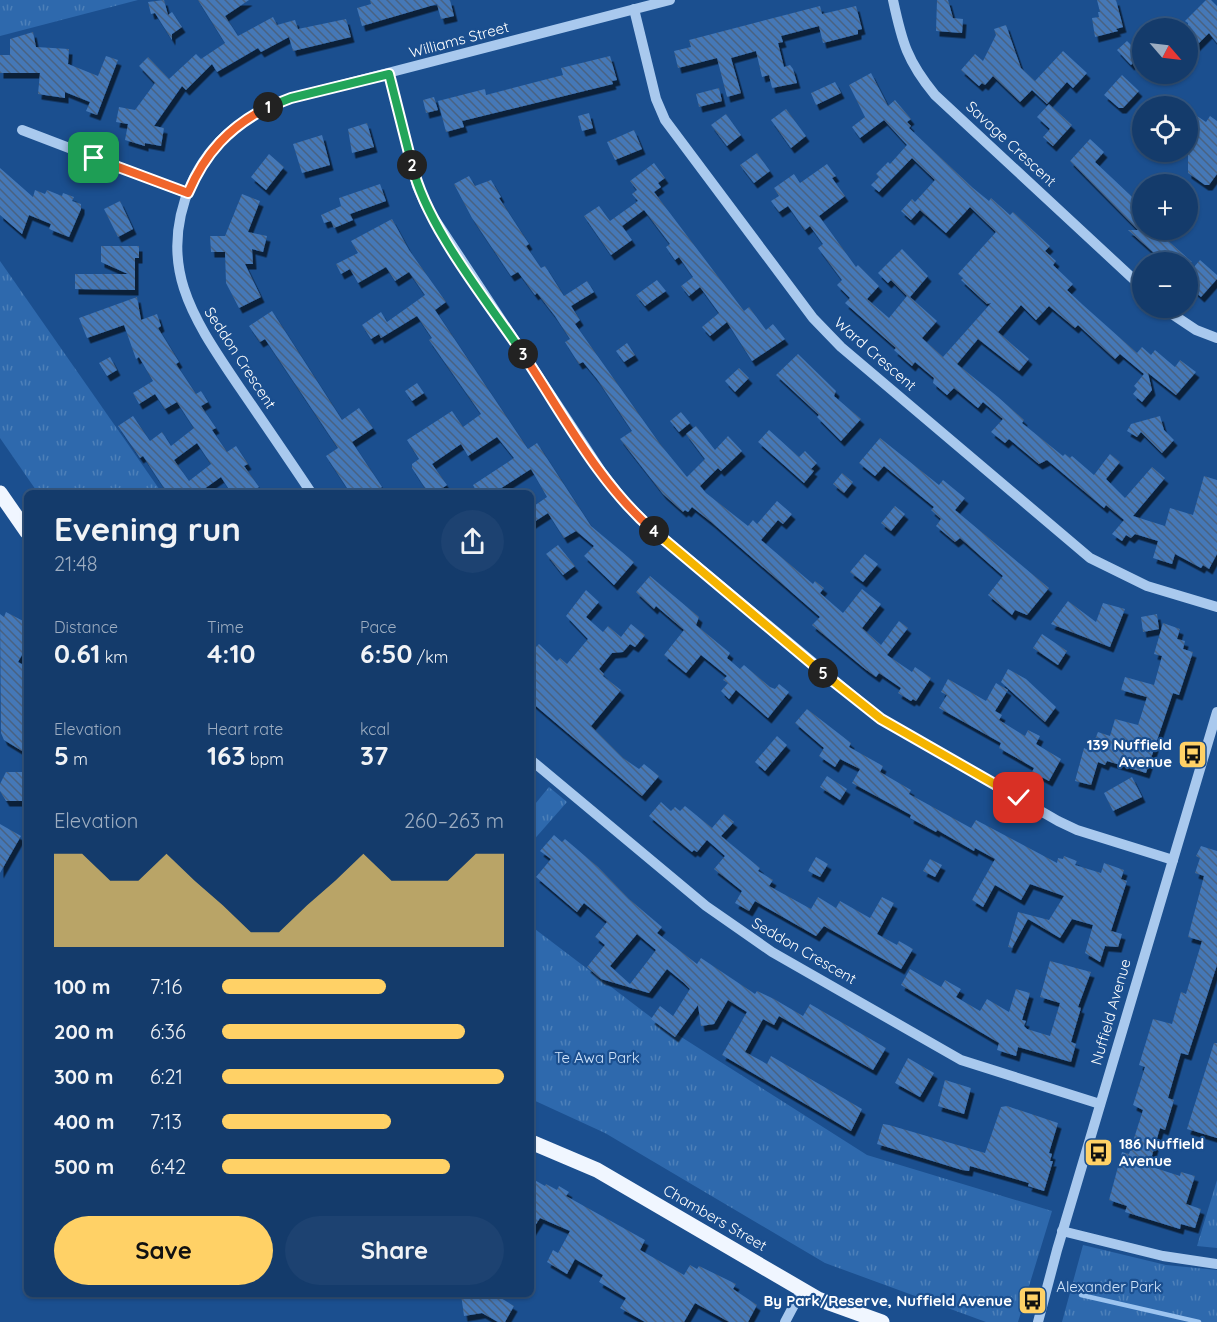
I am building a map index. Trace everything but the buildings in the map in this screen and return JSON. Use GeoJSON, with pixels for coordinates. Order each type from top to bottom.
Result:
{"type":"FeatureCollection","features":[{"type":"Feature","properties":{"kind":"main road"},"geometry":{"type":"LineString","coordinates":[[0,494],[24,528]]}},
{"type":"Feature","properties":{"kind":"main road","name":"Chambers Street"},"geometry":{"type":"LineString","coordinates":[[534,1143],[597,1170],[818,1299],[882,1322]]}},
{"type":"Feature","properties":{"kind":"street","name":"Williams Street"},"geometry":{"type":"LineString","coordinates":[[188,193],[195,175],[215,146],[252,115],[291,98],[670,0]]}},
{"type":"Feature","properties":{"kind":"street","name":"Savage Crescent"},"geometry":{"type":"LineString","coordinates":[[893,0],[904,46],[915,72],[935,95],[1132,278]]}},
{"type":"Feature","properties":{"kind":"street","name":"Ward Crescent"},"geometry":{"type":"LineString","coordinates":[[634,9],[656,99],[665,120],[827,334],[1090,558],[1147,586],[1217,607]]}},
{"type":"Feature","properties":{"kind":"street"},"geometry":{"type":"LineString","coordinates":[[389,74],[417,186],[426,206],[624,501],[701,572],[881,719],[1058,821],[1077,830],[1173,860]]}},
{"type":"Feature","properties":{"kind":"street"},"geometry":{"type":"LineString","coordinates":[[22,130],[188,193]]}},
{"type":"Feature","properties":{"kind":"street","name":"Seddon Crescent"},"geometry":{"type":"LineString","coordinates":[[188,193],[178,221],[177,243],[177,263],[187,301],[205,336],[309,490]]}},
{"type":"Feature","properties":{"kind":"street"},"geometry":{"type":"LineString","coordinates":[[1178,318],[1196,330],[1217,338]]}},
{"type":"Feature","properties":{"kind":"street","name":"Nuffield Avenue"},"geometry":{"type":"LineString","coordinates":[[1038,1322],[1062,1231],[1217,712]]}},
{"type":"Feature","properties":{"kind":"street","name":"Seddon Crescent"},"geometry":{"type":"LineString","coordinates":[[534,763],[706,906],[772,952],[962,1060],[1100,1104]]}},
{"type":"Feature","properties":{"kind":"street"},"geometry":{"type":"LineString","coordinates":[[1062,1231],[1163,1256],[1217,1264]]}},
{"type":"Feature","properties":{"kind":"street"},"geometry":{"type":"LineString","coordinates":[[785,1322],[802,1290]]}},
{"type":"Feature","properties":{"kind":"green space"},"geometry":{"type":"Polygon","coordinates":[[[0,0],[138,0],[0,36],[0,0]]]}},
{"type":"Feature","properties":{"kind":"green space"},"geometry":{"type":"Polygon","coordinates":[[[0,261],[160,490],[36,490],[0,438],[0,261]]]}},
{"type":"Feature","properties":{"kind":"green space"},"geometry":{"type":"Polygon","coordinates":[[[549,787],[567,802],[534,840],[534,805],[549,787]]]}},
{"type":"Feature","properties":{"kind":"green space","name":"Te Awa Park"},"geometry":{"type":"Polygon","coordinates":[[[534,928],[656,1021],[867,1155],[1052,1211],[1018,1322],[986,1322],[825,1263],[605,1133],[534,1100],[534,928]]]}},
{"type":"Feature","properties":{"kind":"green space"},"geometry":{"type":"Polygon","coordinates":[[[1217,1180],[1217,1248],[1197,1246],[1217,1180]]]}},
{"type":"Feature","properties":{"kind":"green space","name":"Alexander Park"},"geometry":{"type":"Polygon","coordinates":[[[1083,1245],[1166,1265],[1217,1270],[1217,1322],[1062,1322],[1083,1245]]]}},
{"type":"Feature","properties":{"kind":"waterway"},"geometry":{"type":"LineString","coordinates":[[1081,1295],[1199,1322]]}},
{"type":"Feature","properties":{"kind":"place","name":"139 Nuffield Avenue"},"geometry":{"type":"Point","coordinates":[1193,754]}},
{"type":"Feature","properties":{"kind":"place","name":"186 Nuffield Avenue"},"geometry":{"type":"Point","coordinates":[1098,1153]}},
{"type":"Feature","properties":{"kind":"place","name":"By Park/Reserve, Nuffield Avenue"},"geometry":{"type":"Point","coordinates":[1033,1301]}},
{"type":"Feature","properties":{"kind":"route"},"geometry":{"type":"LineString","coordinates":[[94,158],[188,193],[204,161],[225,135],[240,122],[291,98],[389,74],[417,186],[426,206],[601,471],[624,501],[701,572],[881,719],[1019,798]]}}]}
